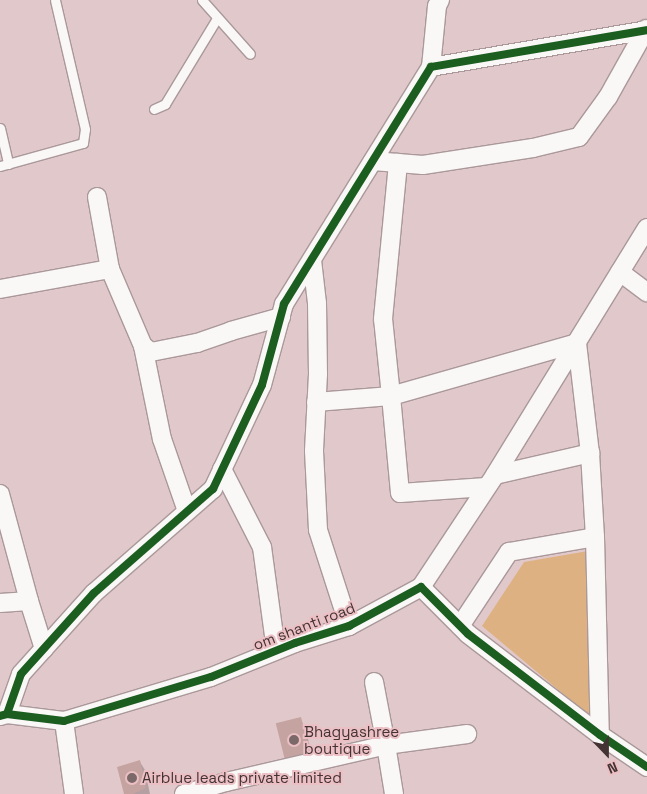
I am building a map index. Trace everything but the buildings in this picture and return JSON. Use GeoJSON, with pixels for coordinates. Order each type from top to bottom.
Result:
{"type":"FeatureCollection","features":[{"type":"Feature","properties":{"kind":"street"},"geometry":{"type":"LineString","coordinates":[[3,715],[20,674],[94,593],[213,489],[262,385],[284,304],[431,67],[437,6],[440,0]]}},
{"type":"Feature","properties":{"kind":"street"},"geometry":{"type":"LineString","coordinates":[[431,67],[646,29]]}},
{"type":"Feature","properties":{"kind":"street"},"geometry":{"type":"LineString","coordinates":[[373,161],[423,165],[533,148],[579,137],[608,97],[646,29]]}},
{"type":"Feature","properties":{"kind":"street"},"geometry":{"type":"LineString","coordinates":[[398,163],[383,319],[400,493],[490,481],[590,453]]}},
{"type":"Feature","properties":{"kind":"street"},"geometry":{"type":"LineString","coordinates":[[96,197],[110,269],[143,346],[162,439],[187,511]]}},
{"type":"Feature","properties":{"kind":"street"},"geometry":{"type":"LineString","coordinates":[[647,228],[577,343],[421,587],[460,626],[600,735],[647,767]]}},
{"type":"Feature","properties":{"kind":"street"},"geometry":{"type":"LineString","coordinates":[[312,260],[318,303],[314,451],[318,530],[350,626]]}},
{"type":"Feature","properties":{"kind":"street"},"geometry":{"type":"LineString","coordinates":[[0,289],[110,269]]}},
{"type":"Feature","properties":{"kind":"street"},"geometry":{"type":"LineString","coordinates":[[620,272],[647,292]]}},
{"type":"Feature","properties":{"kind":"street"},"geometry":{"type":"LineString","coordinates":[[143,346],[151,352],[197,343],[281,317]]}},
{"type":"Feature","properties":{"kind":"street"},"geometry":{"type":"LineString","coordinates":[[316,402],[391,396],[577,343]]}},
{"type":"Feature","properties":{"kind":"street"},"geometry":{"type":"LineString","coordinates":[[577,343],[590,453],[595,538],[600,735]]}},
{"type":"Feature","properties":{"kind":"street"},"geometry":{"type":"LineString","coordinates":[[222,469],[262,547],[276,650]]}},
{"type":"Feature","properties":{"kind":"street"},"geometry":{"type":"LineString","coordinates":[[0,494],[44,649]]}},
{"type":"Feature","properties":{"kind":"street"},"geometry":{"type":"LineString","coordinates":[[460,626],[509,552],[595,538]]}},
{"type":"Feature","properties":{"kind":"street","name":"om shanti road"},"geometry":{"type":"LineString","coordinates":[[3,715],[64,721],[211,677],[276,650],[350,626],[421,587]]}},
{"type":"Feature","properties":{"kind":"street"},"geometry":{"type":"LineString","coordinates":[[0,603],[29,601]]}},
{"type":"Feature","properties":{"kind":"street"},"geometry":{"type":"LineString","coordinates":[[374,682],[394,794]]}},
{"type":"Feature","properties":{"kind":"street"},"geometry":{"type":"LineString","coordinates":[[64,721],[74,794]]}},
{"type":"Feature","properties":{"kind":"street"},"geometry":{"type":"LineString","coordinates":[[184,794],[226,782],[386,745],[467,734]]}},
{"type":"Feature","properties":{"kind":"lane"},"geometry":{"type":"LineString","coordinates":[[0,128],[4,165],[83,143],[85,129],[55,0]]}},
{"type":"Feature","properties":{"kind":"lane"},"geometry":{"type":"LineString","coordinates":[[202,0],[250,54]]}},
{"type":"Feature","properties":{"kind":"lane"},"geometry":{"type":"LineString","coordinates":[[154,109],[165,104],[216,18]]}},
{"type":"Feature","properties":{"kind":"shaded area"},"geometry":{"type":"Polygon","coordinates":[[[588,551],[592,718],[482,626],[524,562],[588,551]]]}},
{"type":"Feature","properties":{"kind":"cycle path"},"geometry":{"type":"LineString","coordinates":[[7,714],[21,674],[94,593],[213,489],[262,385],[284,304],[431,67],[647,30]]}},
{"type":"Feature","properties":{"kind":"cycle path"},"geometry":{"type":"LineString","coordinates":[[0,716],[7,714],[64,721],[211,677],[295,643],[349,626],[421,587],[468,634],[600,735],[647,767]]}},
{"type":"Feature","properties":{"kind":"place","name":"Bhagyashree boutique"},"geometry":{"type":"Point","coordinates":[294,740]}},
{"type":"Feature","properties":{"kind":"place","name":"Airblue leads private limited"},"geometry":{"type":"Point","coordinates":[132,778]}}]}
